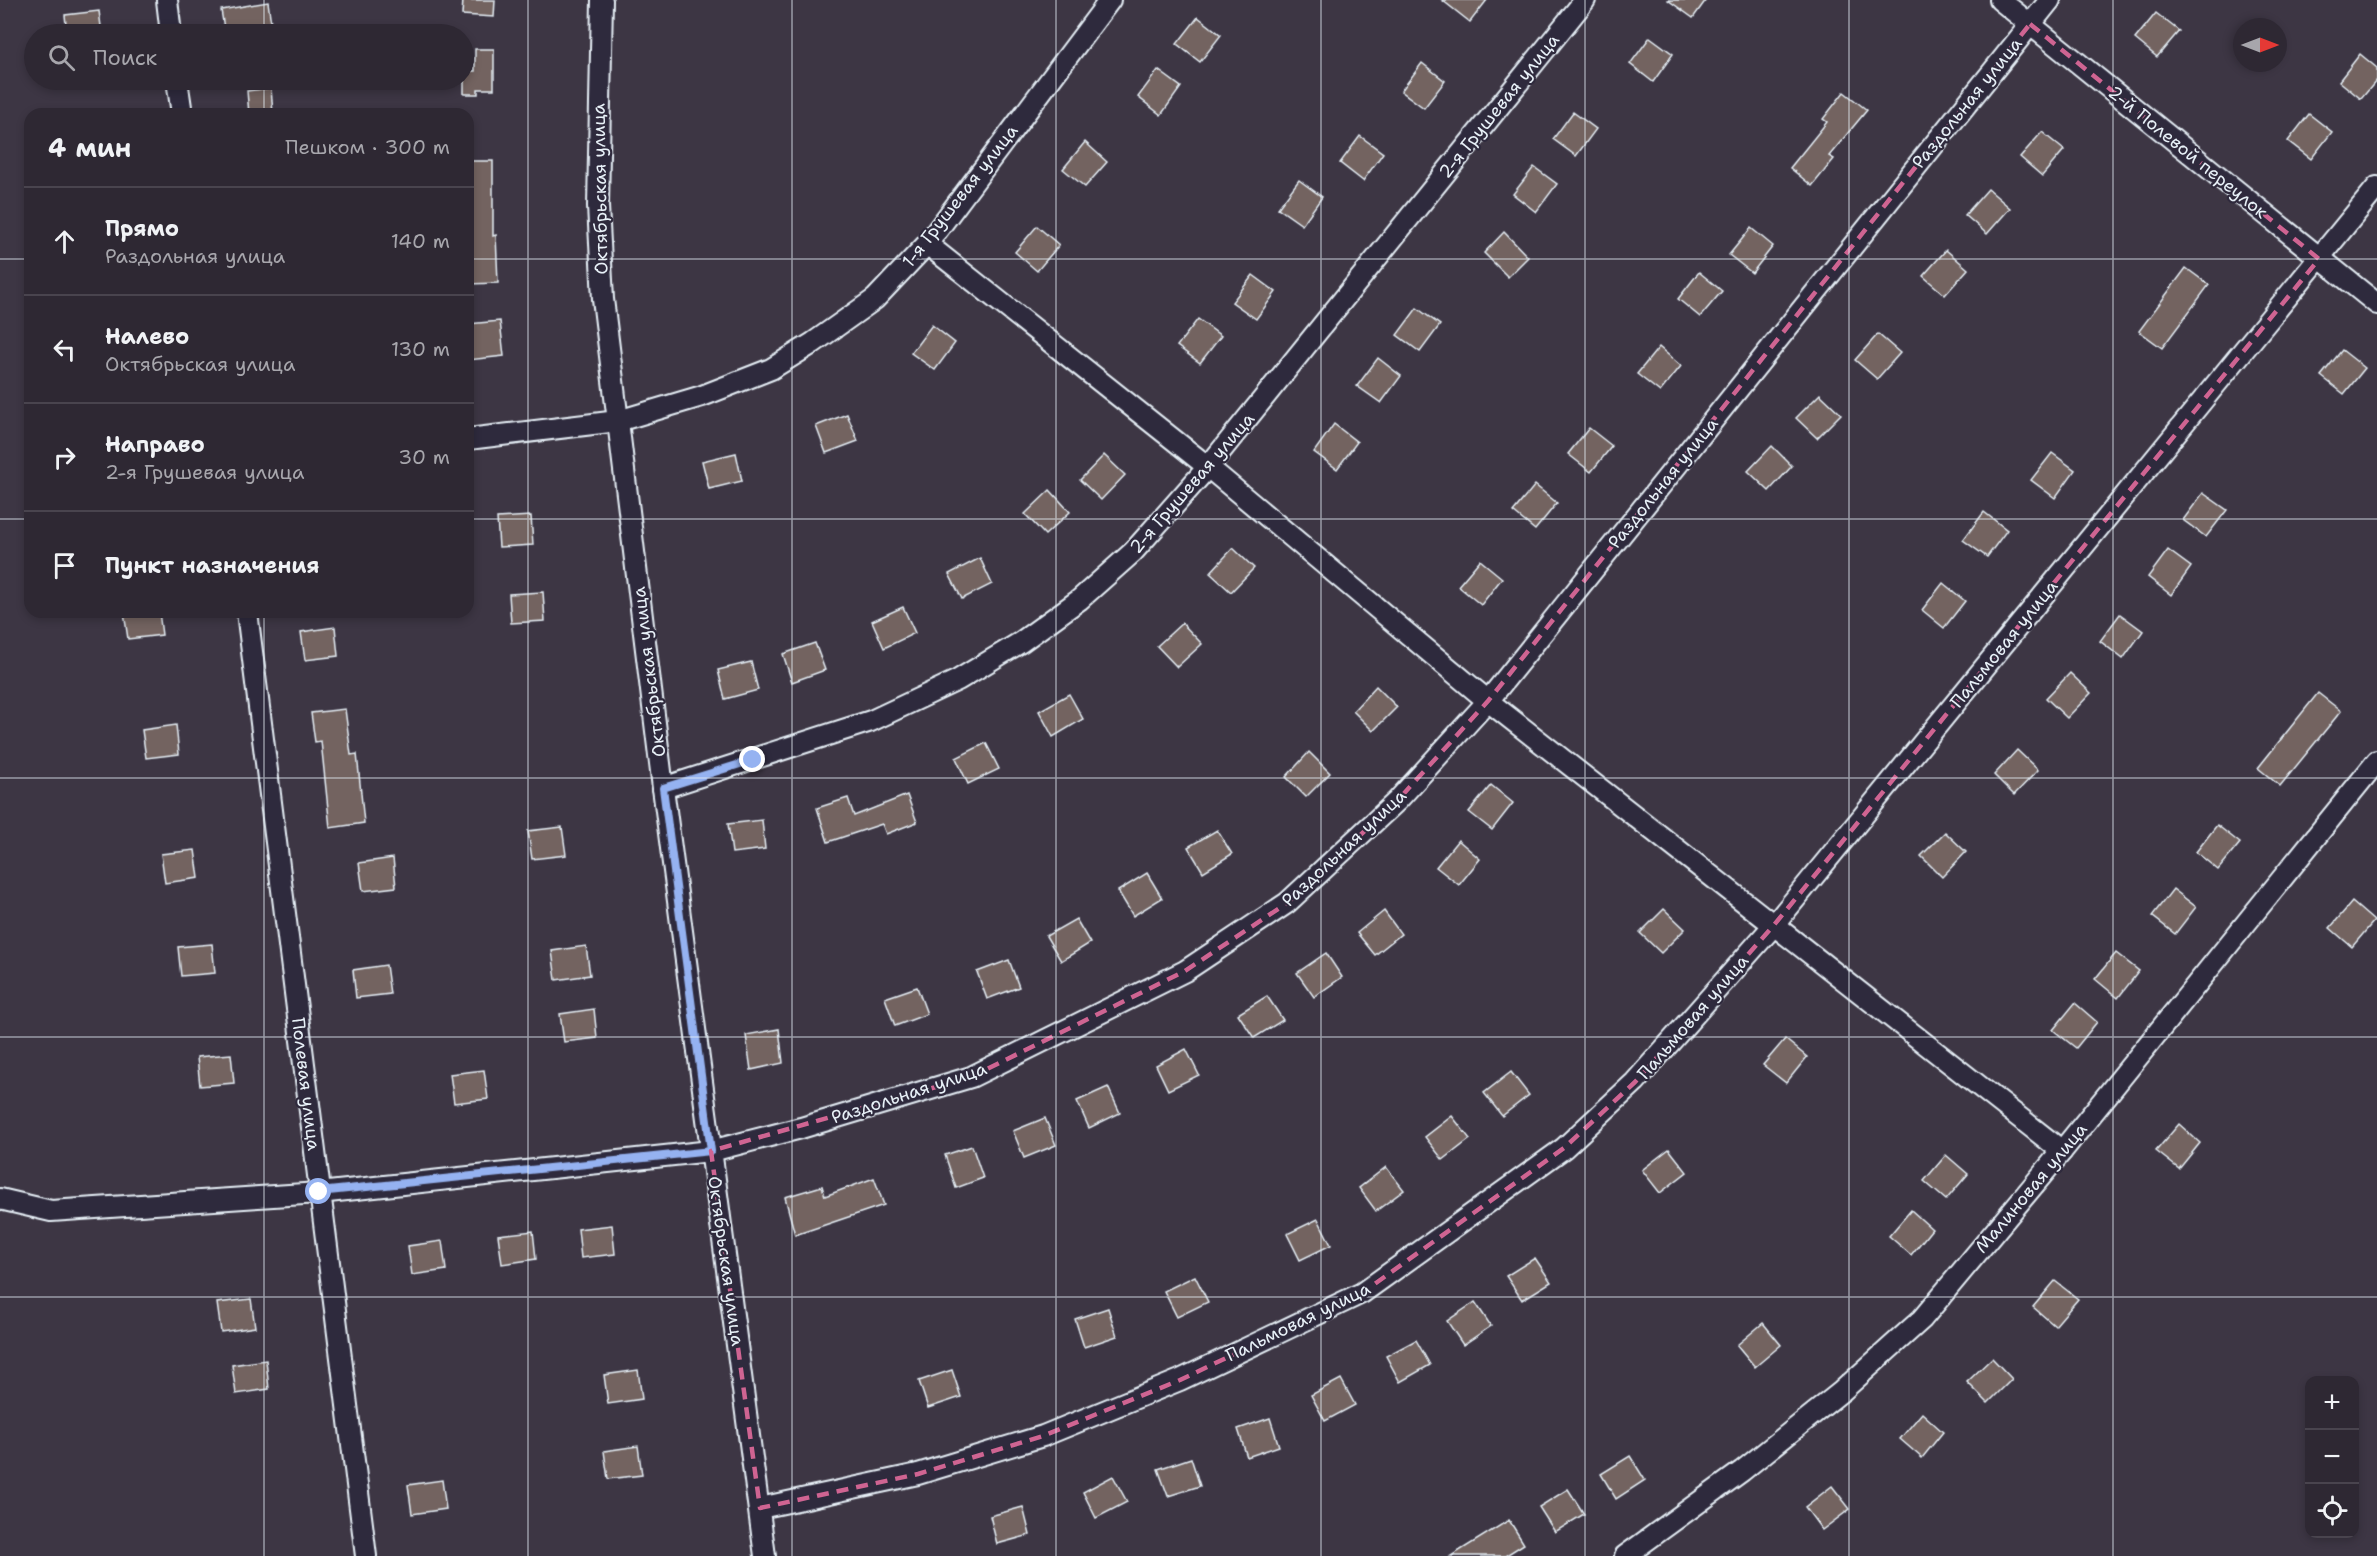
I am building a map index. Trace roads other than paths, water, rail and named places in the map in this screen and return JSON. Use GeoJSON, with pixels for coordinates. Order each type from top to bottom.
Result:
{"type":"FeatureCollection","features":[{"type":"Feature","properties":{"kind":"street"},"geometry":{"type":"LineString","coordinates":[[167,0],[170,24]]}},
{"type":"Feature","properties":{"kind":"street","name":"Октябрьская улица"},"geometry":{"type":"LineString","coordinates":[[602,0],[598,207],[603,299],[663,788],[765,1556]]}},
{"type":"Feature","properties":{"kind":"street","name":"1-я Грушевая улица"},"geometry":{"type":"LineString","coordinates":[[474,439],[618,421],[702,396],[771,369],[813,343],[875,299],[927,244],[1110,0]]}},
{"type":"Feature","properties":{"kind":"street","name":"2-я Грушевая улица"},"geometry":{"type":"LineString","coordinates":[[663,788],[872,721],[958,680],[1022,642],[1078,600],[1133,552],[1208,467],[1585,0]]}},
{"type":"Feature","properties":{"kind":"street","name":"2-й Полевой переулок"},"geometry":{"type":"LineString","coordinates":[[2000,0],[2377,304]]}},
{"type":"Feature","properties":{"kind":"street","name":"Раздольная улица"},"geometry":{"type":"LineString","coordinates":[[0,1199],[51,1211],[319,1192],[711,1151],[801,1128],[971,1077],[1185,971],[1287,903],[1397,801],[1488,701],[2050,0]]}},
{"type":"Feature","properties":{"kind":"street"},"geometry":{"type":"LineString","coordinates":[[178,90],[181,108]]}},
{"type":"Feature","properties":{"kind":"street","name":"Пальмовая улица"},"geometry":{"type":"LineString","coordinates":[[760,1508],[918,1474],[1043,1436],[1180,1380],[1362,1293],[1564,1148],[1635,1082],[1774,925],[2377,187]]}},
{"type":"Feature","properties":{"kind":"street"},"geometry":{"type":"LineString","coordinates":[[927,244],[1208,467],[1488,701],[2062,1151]]}},
{"type":"Feature","properties":{"kind":"street","name":"Полевая улица"},"geometry":{"type":"LineString","coordinates":[[249,618],[366,1556]]}},
{"type":"Feature","properties":{"kind":"street","name":"Малиновая улица"},"geometry":{"type":"LineString","coordinates":[[1625,1556],[1742,1472],[1842,1391],[1922,1319],[2062,1151],[2377,761]]}}]}
